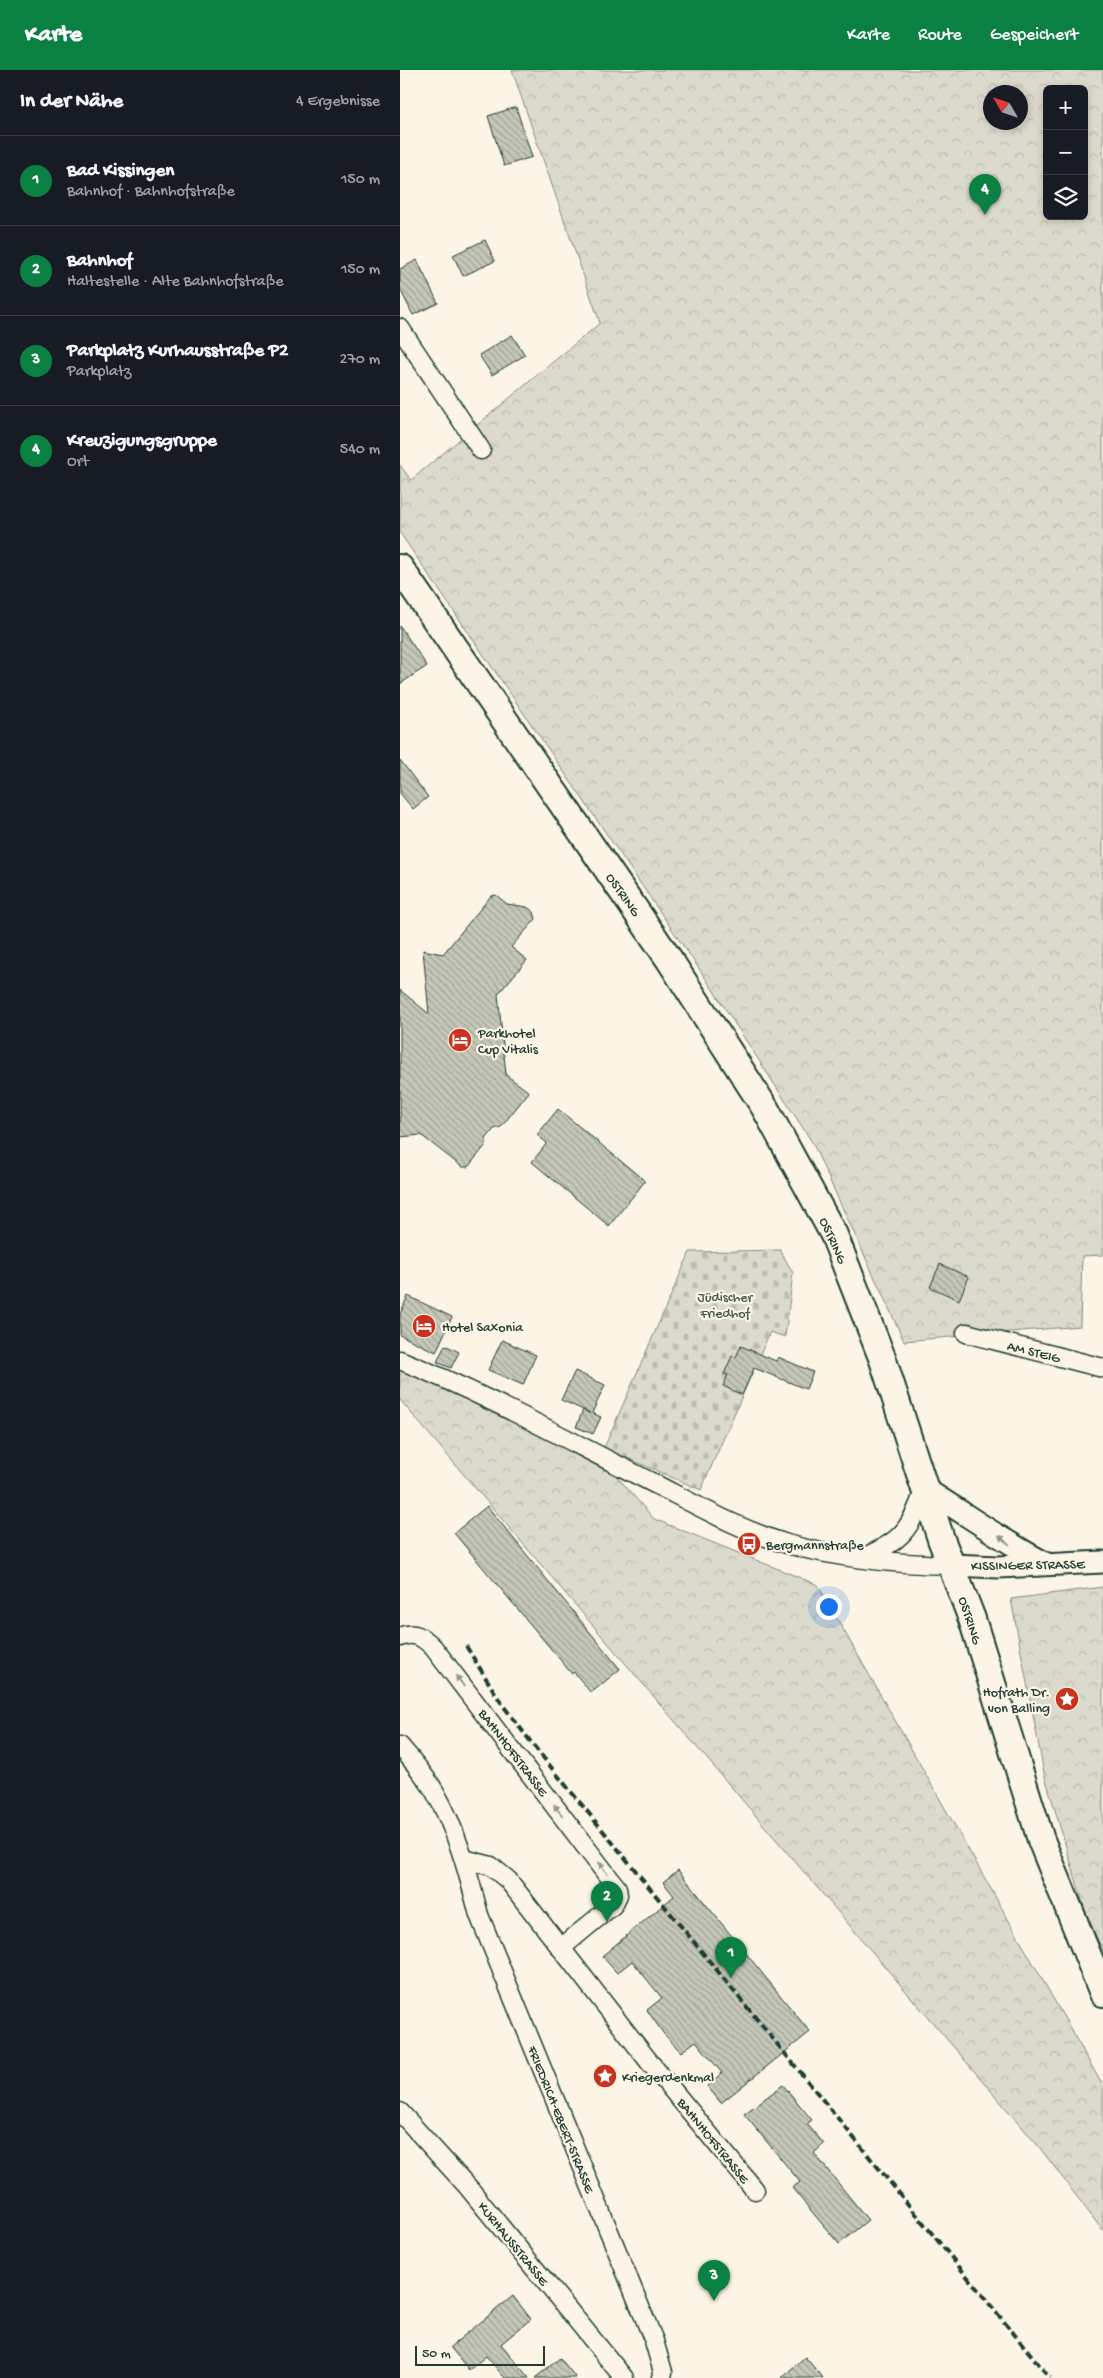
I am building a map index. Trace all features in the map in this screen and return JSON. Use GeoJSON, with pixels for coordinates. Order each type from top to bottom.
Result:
{"type":"FeatureCollection","features":[{"type":"Feature","properties":{"kind":"main road","name":"OSTRING"},"geometry":{"type":"LineString","coordinates":[[400,568],[669,959],[765,1108],[834,1235],[883,1360],[1042,1840],[1103,1992]]}},
{"type":"Feature","properties":{"kind":"street"},"geometry":{"type":"LineString","coordinates":[[400,328],[481,450]]}},
{"type":"Feature","properties":{"kind":"street","name":"AM STEIG"},"geometry":{"type":"LineString","coordinates":[[966,1333],[1103,1368]]}},
{"type":"Feature","properties":{"kind":"street"},"geometry":{"type":"LineString","coordinates":[[400,1360],[444,1378],[531,1419],[732,1523],[787,1544],[860,1559],[913,1564],[952,1565]]}},
{"type":"Feature","properties":{"kind":"street"},"geometry":{"type":"LineString","coordinates":[[860,1559],[886,1548],[905,1532],[915,1516],[925,1489],[990,1529],[1011,1546],[1047,1564]]}},
{"type":"Feature","properties":{"kind":"street","name":"KISSINGER STRASSE"},"geometry":{"type":"LineString","coordinates":[[952,1565],[998,1567],[1103,1562]]}},
{"type":"Feature","properties":{"kind":"street","name":"BAHNHOFSTRASSE"},"geometry":{"type":"LineString","coordinates":[[400,1637],[407,1634],[422,1636],[433,1647],[617,1888],[618,1895],[613,1905],[562,1948]]}},
{"type":"Feature","properties":{"kind":"street"},"geometry":{"type":"LineString","coordinates":[[400,1746],[435,1792],[464,1859]]}},
{"type":"Feature","properties":{"kind":"street","name":"BAHNHOFSTRASSE"},"geometry":{"type":"LineString","coordinates":[[464,1859],[490,1866],[508,1880],[651,2064],[755,2190]]}},
{"type":"Feature","properties":{"kind":"street","name":"FRIEDRICH-EBERT-STRASSE"},"geometry":{"type":"LineString","coordinates":[[464,1859],[479,1915],[654,2342],[663,2372],[662,2378]]}},
{"type":"Feature","properties":{"kind":"street","name":"KURHAUSSTRASSE"},"geometry":{"type":"LineString","coordinates":[[400,2112],[468,2187],[624,2378]]}},
{"type":"Feature","properties":{"kind":"green space"},"geometry":{"type":"Polygon","coordinates":[[[512,70],[1103,70],[1103,1255],[1082,1256],[1080,1326],[904,1341],[812,1142],[704,976],[400,533],[400,465],[411,480],[600,323],[512,70]]]}},
{"type":"Feature","properties":{"kind":"green space","name":"Jüdischer Friedhof"},"geometry":{"type":"Polygon","coordinates":[[[780,1250],[793,1273],[785,1337],[770,1332],[701,1490],[604,1448],[690,1252],[780,1250]]]}},
{"type":"Feature","properties":{"kind":"green space"},"geometry":{"type":"Polygon","coordinates":[[[400,1369],[445,1386],[612,1471],[654,1519],[818,1585],[1103,2086],[1103,2231],[1040,2148],[400,1400],[400,1369]]]}},
{"type":"Feature","properties":{"kind":"green space"},"geometry":{"type":"Polygon","coordinates":[[[1103,1587],[1103,1951],[1087,1917],[1044,1773],[1011,1599],[1103,1587]]]}},
{"type":"Feature","properties":{"kind":"building"},"geometry":{"type":"Polygon","coordinates":[[[516,107],[532,157],[504,166],[488,116],[516,107]]]}},
{"type":"Feature","properties":{"kind":"building"},"geometry":{"type":"Polygon","coordinates":[[[485,240],[495,261],[463,276],[453,255],[485,240]]]}},
{"type":"Feature","properties":{"kind":"building"},"geometry":{"type":"Polygon","coordinates":[[[417,260],[438,303],[413,315],[400,289],[400,269],[417,260]]]}},
{"type":"Feature","properties":{"kind":"building"},"geometry":{"type":"Polygon","coordinates":[[[512,335],[525,355],[492,375],[479,355],[512,335]]]}},
{"type":"Feature","properties":{"kind":"building"},"geometry":{"type":"Polygon","coordinates":[[[400,626],[427,666],[400,684],[400,626]]]}},
{"type":"Feature","properties":{"kind":"building"},"geometry":{"type":"Polygon","coordinates":[[[400,760],[428,797],[413,809],[400,793],[400,760]]]}},
{"type":"Feature","properties":{"kind":"building"},"geometry":{"type":"Polygon","coordinates":[[[496,895],[507,904],[527,907],[534,912],[536,919],[511,947],[527,960],[498,994],[506,1075],[529,1092],[501,1127],[494,1129],[486,1139],[486,1145],[468,1167],[462,1167],[421,1135],[400,1137],[400,990],[429,1014],[423,950],[443,954],[491,896],[496,895]]]}},
{"type":"Feature","properties":{"kind":"building"},"geometry":{"type":"Polygon","coordinates":[[[558,1109],[645,1181],[609,1226],[532,1162],[547,1143],[537,1135],[558,1109]]]}},
{"type":"Feature","properties":{"kind":"building"},"geometry":{"type":"Polygon","coordinates":[[[940,1264],[969,1277],[959,1300],[930,1287],[940,1264]]]}},
{"type":"Feature","properties":{"kind":"building","name":"Hotel Saxonia"},"geometry":{"type":"Polygon","coordinates":[[[408,1296],[452,1317],[436,1352],[400,1335],[400,1314],[408,1296]]]}},
{"type":"Feature","properties":{"kind":"building"},"geometry":{"type":"Polygon","coordinates":[[[502,1340],[536,1355],[523,1385],[488,1370],[502,1340]]]}},
{"type":"Feature","properties":{"kind":"building"},"geometry":{"type":"Polygon","coordinates":[[[445,1345],[459,1352],[451,1368],[437,1362],[445,1345]]]}},
{"type":"Feature","properties":{"kind":"building"},"geometry":{"type":"Polygon","coordinates":[[[741,1346],[776,1361],[778,1357],[813,1372],[806,1389],[754,1368],[742,1395],[723,1386],[728,1375],[724,1374],[732,1356],[736,1357],[741,1346]]]}},
{"type":"Feature","properties":{"kind":"building"},"geometry":{"type":"Polygon","coordinates":[[[575,1371],[605,1385],[592,1413],[601,1417],[593,1434],[576,1427],[583,1410],[590,1413],[561,1400],[575,1371]]]}},
{"type":"Feature","properties":{"kind":"building"},"geometry":{"type":"Polygon","coordinates":[[[487,1506],[620,1669],[591,1693],[574,1672],[572,1674],[454,1533],[487,1506]]]}},
{"type":"Feature","properties":{"kind":"building"},"geometry":{"type":"Polygon","coordinates":[[[678,1870],[810,2032],[721,2103],[707,2086],[722,2073],[696,2041],[681,2052],[663,2033],[647,2010],[662,1998],[632,1961],[617,1973],[602,1956],[674,1896],[663,1882],[678,1870]]]}},
{"type":"Feature","properties":{"kind":"building"},"geometry":{"type":"Polygon","coordinates":[[[783,2085],[812,2120],[807,2124],[824,2144],[814,2153],[868,2220],[839,2244],[792,2188],[800,2182],[744,2114],[783,2085]]]}},
{"type":"Feature","properties":{"kind":"building"},"geometry":{"type":"Polygon","coordinates":[[[513,2296],[531,2319],[501,2344],[529,2378],[505,2378],[486,2356],[469,2370],[450,2347],[513,2296]]]}},
{"type":"Feature","properties":{"kind":"building"},"geometry":{"type":"Polygon","coordinates":[[[805,2357],[823,2378],[781,2378],[805,2357]]]}},
{"type":"Feature","properties":{"kind":"building"},"geometry":{"type":"Polygon","coordinates":[[[560,2358],[576,2378],[535,2378],[560,2358]]]}},
{"type":"Feature","properties":{"kind":"railway"},"geometry":{"type":"LineString","coordinates":[[466,1646],[502,1704],[537,1750],[1050,2378]]}},
{"type":"Feature","properties":{"kind":"place","name":"Kreuzigungsgruppe"},"geometry":{"type":"Point","coordinates":[985,215]}},
{"type":"Feature","properties":{"kind":"place","name":"Parkhotel Cup Vitalis"},"geometry":{"type":"Point","coordinates":[460,1040]}},
{"type":"Feature","properties":{"kind":"place","name":"Hotel Saxonia"},"geometry":{"type":"Point","coordinates":[424,1326]}},
{"type":"Feature","properties":{"kind":"place","name":"Bergmannstraße"},"geometry":{"type":"Point","coordinates":[749,1544]}},
{"type":"Feature","properties":{"kind":"place","name":"Hofrath Dr. von Balling"},"geometry":{"type":"Point","coordinates":[1067,1699]}},
{"type":"Feature","properties":{"kind":"place","name":"Bahnhof"},"geometry":{"type":"Point","coordinates":[607,1922]}},
{"type":"Feature","properties":{"kind":"place","name":"Bad Kissingen"},"geometry":{"type":"Point","coordinates":[731,1978]}},
{"type":"Feature","properties":{"kind":"place","name":"Kriegerdenkmal"},"geometry":{"type":"Point","coordinates":[605,2076]}},
{"type":"Feature","properties":{"kind":"place","name":"Parkplatz Kurhausstraße P2"},"geometry":{"type":"Point","coordinates":[714,2301]}}]}
